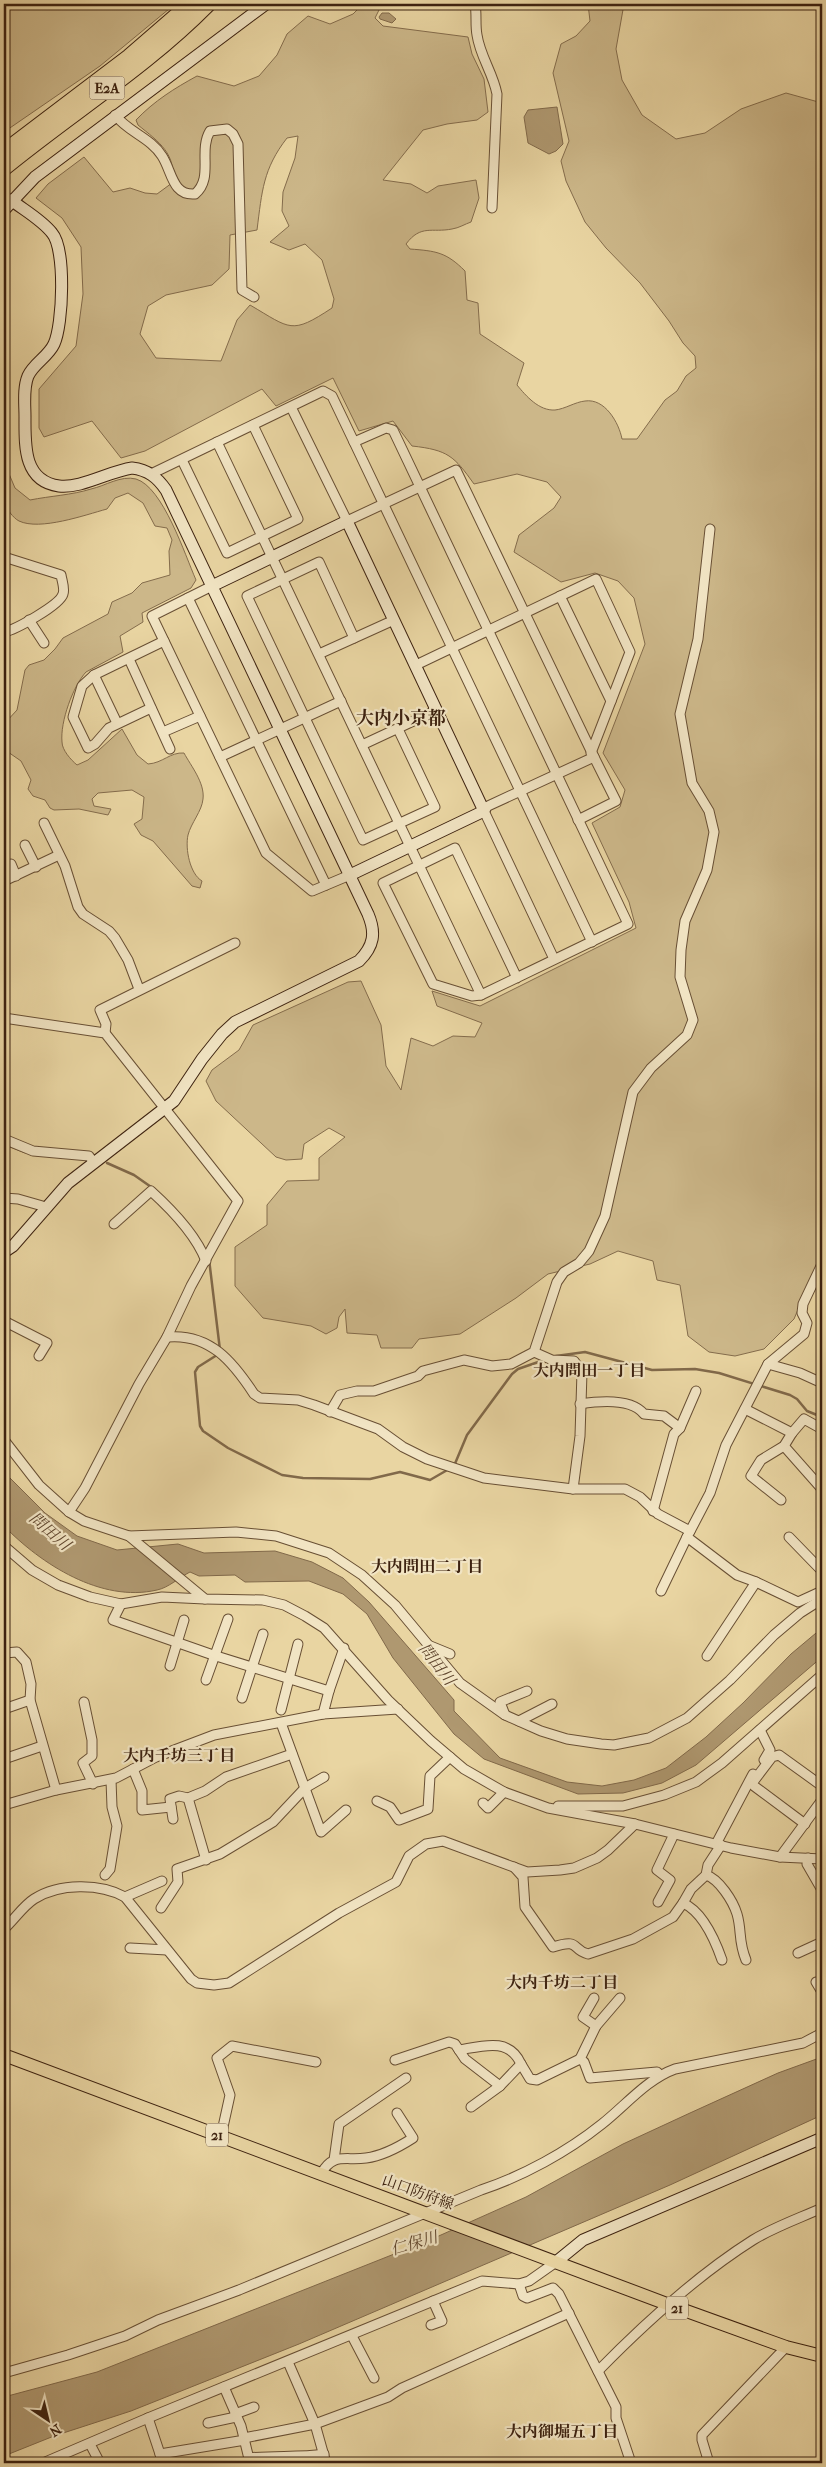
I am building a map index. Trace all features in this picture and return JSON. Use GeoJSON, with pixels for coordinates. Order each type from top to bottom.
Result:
{"type":"FeatureCollection","features":[{"type":"Feature","properties":{"kind":"highway","name":"E2A"},"geometry":{"type":"LineString","coordinates":[[4,152],[129,57],[190,4]]}},
{"type":"Feature","properties":{"kind":"highway","name":"E2A"},"geometry":{"type":"LineString","coordinates":[[4,168],[136,67],[190,22],[208,4]]}},
{"type":"Feature","properties":{"kind":"main road","name":"山口防府線"},"geometry":{"type":"LineString","coordinates":[[4,2055],[667,2304],[786,2347],[822,2356]]}},
{"type":"Feature","properties":{"kind":"street"},"geometry":{"type":"LineString","coordinates":[[4,1252],[13,1246],[60,1191],[165,1110],[174,1101],[222,1034],[235,1022],[359,961],[368,952],[373,935],[372,924],[350,875],[166,490],[151,474],[142,469],[123,469],[62,486],[48,483],[40,478],[28,464],[25,451],[26,384],[32,368],[49,352],[57,337],[60,318],[61,256],[58,242],[52,233],[7,205],[35,177],[266,4]]}},
{"type":"Feature","properties":{"kind":"street"},"geometry":{"type":"LineString","coordinates":[[475,4],[477,35],[482,52],[494,78],[497,94],[492,208]]}},
{"type":"Feature","properties":{"kind":"street"},"geometry":{"type":"LineString","coordinates":[[115,116],[120,122],[152,144],[162,156],[177,186],[188,194],[195,194],[205,181],[205,139],[210,131],[227,129],[233,134],[238,144],[242,290],[254,297]]}},
{"type":"Feature","properties":{"kind":"street"},"geometry":{"type":"LineString","coordinates":[[151,474],[323,391],[332,396],[592,942]]}},
{"type":"Feature","properties":{"kind":"street"},"geometry":{"type":"LineString","coordinates":[[290,407],[416,665],[554,960]]}},
{"type":"Feature","properties":{"kind":"street"},"geometry":{"type":"LineString","coordinates":[[182,460],[227,553],[298,519],[253,426]]}},
{"type":"Feature","properties":{"kind":"street"},"geometry":{"type":"LineString","coordinates":[[354,442],[386,428],[393,430],[628,924],[592,942],[517,978],[481,995],[472,996],[433,984],[383,883],[455,848],[517,978]]}},
{"type":"Feature","properties":{"kind":"street"},"geometry":{"type":"LineString","coordinates":[[217,442],[481,995]]}},
{"type":"Feature","properties":{"kind":"street"},"geometry":{"type":"LineString","coordinates":[[416,665],[488,630],[524,613],[596,579],[630,652],[592,755],[556,775],[488,806],[484,811],[410,847],[312,891],[266,853],[152,616],[272,556],[456,470],[524,613],[592,755],[616,801],[578,820]]}},
{"type":"Feature","properties":{"kind":"street"},"geometry":{"type":"LineString","coordinates":[[330,1412],[340,1394],[374,1391],[418,1376],[423,1371],[464,1360],[492,1366],[511,1364],[534,1352],[557,1282],[564,1272],[579,1263],[590,1251],[605,1216],[633,1092],[651,1068],[687,1035],[693,1020],[680,977],[681,950],[685,921],[708,870],[714,832],[709,810],[692,783],[680,714],[698,639],[710,529]]}},
{"type":"Feature","properties":{"kind":"street"},"geometry":{"type":"LineString","coordinates":[[4,557],[61,575],[64,593],[61,598],[29,620],[12,630],[4,632]]}},
{"type":"Feature","properties":{"kind":"street"},"geometry":{"type":"LineString","coordinates":[[354,638],[319,562],[247,596],[363,840],[435,807],[398,729]]}},
{"type":"Feature","properties":{"kind":"street"},"geometry":{"type":"LineString","coordinates":[[560,596],[611,702]]}},
{"type":"Feature","properties":{"kind":"street"},"geometry":{"type":"LineString","coordinates":[[188,598],[326,885]]}},
{"type":"Feature","properties":{"kind":"street"},"geometry":{"type":"LineString","coordinates":[[29,620],[44,643]]}},
{"type":"Feature","properties":{"kind":"street"},"geometry":{"type":"LineString","coordinates":[[319,654],[394,620]]}},
{"type":"Feature","properties":{"kind":"street"},"geometry":{"type":"LineString","coordinates":[[151,708],[117,723],[88,748],[73,717],[82,686],[94,675],[129,660],[164,641]]}},
{"type":"Feature","properties":{"kind":"street"},"geometry":{"type":"LineString","coordinates":[[129,660],[170,749]]}},
{"type":"Feature","properties":{"kind":"street"},"geometry":{"type":"LineString","coordinates":[[94,675],[117,723]]}},
{"type":"Feature","properties":{"kind":"street"},"geometry":{"type":"LineString","coordinates":[[220,757],[341,701]]}},
{"type":"Feature","properties":{"kind":"street"},"geometry":{"type":"LineString","coordinates":[[362,746],[437,710]]}},
{"type":"Feature","properties":{"kind":"street"},"geometry":{"type":"LineString","coordinates":[[163,732],[200,716]]}},
{"type":"Feature","properties":{"kind":"street"},"geometry":{"type":"LineString","coordinates":[[44,823],[65,866],[78,907],[116,938],[128,960],[139,989]]}},
{"type":"Feature","properties":{"kind":"street"},"geometry":{"type":"LineString","coordinates":[[25,845],[36,867]]}},
{"type":"Feature","properties":{"kind":"street"},"geometry":{"type":"LineString","coordinates":[[4,881],[59,855]]}},
{"type":"Feature","properties":{"kind":"street"},"geometry":{"type":"LineString","coordinates":[[11,864],[16,876]]}},
{"type":"Feature","properties":{"kind":"street"},"geometry":{"type":"LineString","coordinates":[[105,1032],[106,1024],[100,1010],[235,943]]}},
{"type":"Feature","properties":{"kind":"street"},"geometry":{"type":"LineString","coordinates":[[4,1018],[105,1032],[238,1201],[85,1488],[69,1512]]}},
{"type":"Feature","properties":{"kind":"street"},"geometry":{"type":"LineString","coordinates":[[4,1139],[33,1151],[89,1156],[94,1163]]}},
{"type":"Feature","properties":{"kind":"street"},"geometry":{"type":"LineString","coordinates":[[114,1224],[151,1191],[178,1219],[208,1258]]}},
{"type":"Feature","properties":{"kind":"street"},"geometry":{"type":"LineString","coordinates":[[4,1198],[18,1199],[46,1207]]}},
{"type":"Feature","properties":{"kind":"street"},"geometry":{"type":"LineString","coordinates":[[661,1592],[702,1510],[726,1445],[768,1364],[804,1334],[807,1323],[802,1313],[803,1304],[822,1264]]}},
{"type":"Feature","properties":{"kind":"street"},"geometry":{"type":"LineString","coordinates":[[4,1321],[47,1343],[39,1356]]}},
{"type":"Feature","properties":{"kind":"street"},"geometry":{"type":"LineString","coordinates":[[167,1337],[176,1336],[220,1352],[239,1371],[254,1394],[260,1398],[298,1400],[378,1429],[403,1447],[452,1468],[484,1478],[573,1489],[625,1489],[640,1497],[653,1511],[689,1534],[737,1575],[798,1602],[822,1591]]}},
{"type":"Feature","properties":{"kind":"street"},"geometry":{"type":"LineString","coordinates":[[534,1352],[548,1359],[574,1361],[582,1372],[580,1436],[573,1489]]}},
{"type":"Feature","properties":{"kind":"street"},"geometry":{"type":"LineString","coordinates":[[768,1364],[800,1373],[822,1383]]}},
{"type":"Feature","properties":{"kind":"street"},"geometry":{"type":"LineString","coordinates":[[653,1511],[674,1434],[680,1428],[696,1391]]}},
{"type":"Feature","properties":{"kind":"street"},"geometry":{"type":"LineString","coordinates":[[580,1404],[609,1402],[639,1407],[644,1414],[664,1416],[680,1428]]}},
{"type":"Feature","properties":{"kind":"street"},"geometry":{"type":"LineString","coordinates":[[745,1409],[792,1432]]}},
{"type":"Feature","properties":{"kind":"street"},"geometry":{"type":"LineString","coordinates":[[781,1500],[751,1476],[761,1460],[784,1446],[792,1432],[804,1419],[822,1429]]}},
{"type":"Feature","properties":{"kind":"street"},"geometry":{"type":"LineString","coordinates":[[4,1440],[39,1485],[69,1512],[84,1521],[131,1537],[203,1597]]}},
{"type":"Feature","properties":{"kind":"street"},"geometry":{"type":"LineString","coordinates":[[784,1446],[822,1489]]}},
{"type":"Feature","properties":{"kind":"street"},"geometry":{"type":"LineString","coordinates":[[131,1537],[236,1532],[276,1536],[329,1552],[362,1575],[395,1605],[460,1683],[505,1715],[541,1731],[576,1740],[614,1745],[649,1738],[687,1718],[730,1680],[774,1635],[800,1613],[822,1599]]}},
{"type":"Feature","properties":{"kind":"street"},"geometry":{"type":"LineString","coordinates":[[789,1537],[822,1571]]}},
{"type":"Feature","properties":{"kind":"street"},"geometry":{"type":"LineString","coordinates":[[4,1546],[32,1570],[58,1585],[90,1597],[121,1604],[162,1597],[244,1598],[284,1606],[305,1616],[324,1628],[398,1709],[450,1757],[480,1780],[504,1792],[548,1808],[635,1824],[718,1845],[780,1856],[822,1859]]}},
{"type":"Feature","properties":{"kind":"street"},"geometry":{"type":"LineString","coordinates":[[707,1656],[756,1582]]}},
{"type":"Feature","properties":{"kind":"street"},"geometry":{"type":"LineString","coordinates":[[808,1598],[809,1594],[822,1584]]}},
{"type":"Feature","properties":{"kind":"street"},"geometry":{"type":"LineString","coordinates":[[121,1604],[113,1620],[176,1643],[330,1691]]}},
{"type":"Feature","properties":{"kind":"street"},"geometry":{"type":"LineString","coordinates":[[206,1680],[213,1655],[228,1619]]}},
{"type":"Feature","properties":{"kind":"street"},"geometry":{"type":"LineString","coordinates":[[170,1666],[184,1620]]}},
{"type":"Feature","properties":{"kind":"street"},"geometry":{"type":"LineString","coordinates":[[242,1698],[263,1634]]}},
{"type":"Feature","properties":{"kind":"street"},"geometry":{"type":"LineString","coordinates":[[281,1710],[298,1644]]}},
{"type":"Feature","properties":{"kind":"street"},"geometry":{"type":"LineString","coordinates":[[426,1644],[450,1654]]}},
{"type":"Feature","properties":{"kind":"street"},"geometry":{"type":"LineString","coordinates":[[323,1714],[344,1648]]}},
{"type":"Feature","properties":{"kind":"street"},"geometry":{"type":"LineString","coordinates":[[4,1653],[17,1652],[26,1662],[31,1684],[30,1700],[56,1790]]}},
{"type":"Feature","properties":{"kind":"street"},"geometry":{"type":"LineString","coordinates":[[548,1808],[553,1806],[623,1806],[664,1795],[696,1782],[722,1763],[822,1675]]}},
{"type":"Feature","properties":{"kind":"street"},"geometry":{"type":"LineString","coordinates":[[505,1715],[500,1702],[527,1691]]}},
{"type":"Feature","properties":{"kind":"street"},"geometry":{"type":"LineString","coordinates":[[4,1709],[30,1700]]}},
{"type":"Feature","properties":{"kind":"street"},"geometry":{"type":"LineString","coordinates":[[84,1702],[92,1740],[92,1756],[83,1763],[93,1784]]}},
{"type":"Feature","properties":{"kind":"street"},"geometry":{"type":"LineString","coordinates":[[519,1721],[552,1704]]}},
{"type":"Feature","properties":{"kind":"street"},"geometry":{"type":"LineString","coordinates":[[4,1804],[56,1790],[111,1780],[156,1757],[214,1736],[323,1714],[398,1709]]}},
{"type":"Feature","properties":{"kind":"street"},"geometry":{"type":"LineString","coordinates":[[282,1723],[321,1832],[346,1810]]}},
{"type":"Feature","properties":{"kind":"street"},"geometry":{"type":"LineString","coordinates":[[514,1867],[523,1878],[525,1906],[553,1948],[566,1943],[573,1944],[588,1954],[633,1939],[673,1916],[691,1889],[706,1876],[708,1864],[746,1786],[770,1750],[760,1730]]}},
{"type":"Feature","properties":{"kind":"street"},"geometry":{"type":"LineString","coordinates":[[4,1759],[42,1746]]}},
{"type":"Feature","properties":{"kind":"street"},"geometry":{"type":"LineString","coordinates":[[173,1819],[170,1799],[179,1796],[188,1798],[205,1791],[226,1777],[292,1754]]}},
{"type":"Feature","properties":{"kind":"street"},"geometry":{"type":"LineString","coordinates":[[805,1824],[754,1786],[753,1782],[772,1757],[779,1755],[822,1786]]}},
{"type":"Feature","properties":{"kind":"street"},"geometry":{"type":"LineString","coordinates":[[377,1801],[390,1807],[399,1820],[428,1809],[430,1776],[450,1757]]}},
{"type":"Feature","properties":{"kind":"street"},"geometry":{"type":"LineString","coordinates":[[133,1769],[142,1791],[142,1810],[171,1807]]}},
{"type":"Feature","properties":{"kind":"street"},"geometry":{"type":"LineString","coordinates":[[161,1908],[178,1882],[177,1869],[206,1860],[273,1822],[305,1788],[324,1777]]}},
{"type":"Feature","properties":{"kind":"street"},"geometry":{"type":"LineString","coordinates":[[105,1875],[110,1869],[117,1826],[112,1807],[111,1780]]}},
{"type":"Feature","properties":{"kind":"street"},"geometry":{"type":"LineString","coordinates":[[483,1803],[488,1808],[504,1792]]}},
{"type":"Feature","properties":{"kind":"street"},"geometry":{"type":"LineString","coordinates":[[188,1798],[206,1860]]}},
{"type":"Feature","properties":{"kind":"street"},"geometry":{"type":"LineString","coordinates":[[780,1856],[822,1802]]}},
{"type":"Feature","properties":{"kind":"street"},"geometry":{"type":"LineString","coordinates":[[4,1929],[32,1899],[63,1888],[96,1888],[125,1897],[167,1950],[197,1983],[214,1985],[229,1983],[339,1913],[396,1882],[409,1856],[417,1848],[426,1844],[442,1841],[527,1872],[574,1868],[608,1850],[635,1824]]}},
{"type":"Feature","properties":{"kind":"street"},"geometry":{"type":"LineString","coordinates":[[658,1902],[670,1880],[656,1870],[674,1834]]}},
{"type":"Feature","properties":{"kind":"street"},"geometry":{"type":"LineString","coordinates":[[808,1858],[807,1864],[822,1890]]}},
{"type":"Feature","properties":{"kind":"street"},"geometry":{"type":"LineString","coordinates":[[706,1876],[716,1879],[737,1912],[739,1944],[746,1960]]}},
{"type":"Feature","properties":{"kind":"street"},"geometry":{"type":"LineString","coordinates":[[125,1897],[162,1881]]}},
{"type":"Feature","properties":{"kind":"street"},"geometry":{"type":"LineString","coordinates":[[682,1902],[695,1913],[712,1935],[722,1960]]}},
{"type":"Feature","properties":{"kind":"street"},"geometry":{"type":"LineString","coordinates":[[798,1953],[822,1942]]}},
{"type":"Feature","properties":{"kind":"street"},"geometry":{"type":"LineString","coordinates":[[130,1948],[167,1950]]}},
{"type":"Feature","properties":{"kind":"street"},"geometry":{"type":"LineString","coordinates":[[816,1982],[822,1992]]}},
{"type":"Feature","properties":{"kind":"street"},"geometry":{"type":"LineString","coordinates":[[594,1998],[583,2017],[596,2026]]}},
{"type":"Feature","properties":{"kind":"street"},"geometry":{"type":"LineString","coordinates":[[459,2050],[500,2044],[512,2049],[530,2079],[537,2080],[580,2059],[596,2026],[620,1998]]}},
{"type":"Feature","properties":{"kind":"street"},"geometry":{"type":"LineString","coordinates":[[4,2373],[68,2355],[125,2336],[158,2320],[239,2290],[502,2183],[564,2150],[600,2126],[660,2074],[675,2069],[802,2042],[822,2033]]}},
{"type":"Feature","properties":{"kind":"street"},"geometry":{"type":"LineString","coordinates":[[395,2060],[449,2042],[454,2044],[465,2059],[500,2086]]}},
{"type":"Feature","properties":{"kind":"street"},"geometry":{"type":"LineString","coordinates":[[221,2136],[230,2095],[217,2058],[232,2046],[316,2062]]}},
{"type":"Feature","properties":{"kind":"street"},"geometry":{"type":"LineString","coordinates":[[580,2059],[584,2062],[590,2078],[644,2072],[657,2072],[660,2074]]}},
{"type":"Feature","properties":{"kind":"street"},"geometry":{"type":"LineString","coordinates":[[471,2107],[500,2086],[521,2064]]}},
{"type":"Feature","properties":{"kind":"street"},"geometry":{"type":"LineString","coordinates":[[334,2160],[339,2124],[406,2078]]}},
{"type":"Feature","properties":{"kind":"street"},"geometry":{"type":"LineString","coordinates":[[321,2174],[327,2163],[334,2160],[367,2158],[399,2147],[413,2138],[397,2113]]}},
{"type":"Feature","properties":{"kind":"street"},"geometry":{"type":"LineString","coordinates":[[43,2463],[482,2281],[519,2284],[529,2281],[583,2240],[822,2138]]}},
{"type":"Feature","properties":{"kind":"street"},"geometry":{"type":"LineString","coordinates":[[598,2371],[667,2304],[754,2240],[822,2208]]}},
{"type":"Feature","properties":{"kind":"street"},"geometry":{"type":"LineString","coordinates":[[519,2284],[523,2296],[527,2298],[547,2289],[555,2289],[616,2407],[616,2418],[631,2463]]}},
{"type":"Feature","properties":{"kind":"street"},"geometry":{"type":"LineString","coordinates":[[431,2325],[442,2321],[433,2301]]}},
{"type":"Feature","properties":{"kind":"street"},"geometry":{"type":"LineString","coordinates":[[148,2418],[162,2459],[315,2424],[388,2397],[402,2388],[569,2313]]}},
{"type":"Feature","properties":{"kind":"street"},"geometry":{"type":"LineString","coordinates":[[352,2336],[374,2378]]}},
{"type":"Feature","properties":{"kind":"street"},"geometry":{"type":"LineString","coordinates":[[709,2463],[702,2435],[786,2347]]}},
{"type":"Feature","properties":{"kind":"street"},"geometry":{"type":"LineString","coordinates":[[224,2387],[245,2439],[250,2460],[280,2455],[325,2459],[315,2424],[288,2362]]}},
{"type":"Feature","properties":{"kind":"street"},"geometry":{"type":"LineString","coordinates":[[208,2423],[236,2415],[254,2407]]}},
{"type":"Feature","properties":{"kind":"street"},"geometry":{"type":"LineString","coordinates":[[90,2444],[100,2463]]}},
{"type":"Feature","properties":{"kind":"shaded area"},"geometry":{"type":"Polygon","coordinates":[[[4,4],[175,4],[100,66],[4,132],[4,4]]]}},
{"type":"Feature","properties":{"kind":"shaded area"},"geometry":{"type":"Polygon","coordinates":[[[363,4],[387,4],[379,10],[375,18],[383,26],[468,37],[472,54],[484,79],[488,112],[477,120],[447,124],[423,130],[383,180],[411,184],[427,193],[438,186],[476,180],[479,198],[471,222],[452,229],[427,230],[411,238],[406,244],[410,249],[434,252],[446,256],[465,271],[467,300],[478,303],[480,334],[524,363],[517,385],[529,398],[549,410],[585,401],[599,403],[605,407],[614,419],[622,439],[637,439],[665,400],[677,391],[686,376],[696,368],[695,356],[683,343],[640,283],[606,248],[585,222],[566,181],[561,161],[569,141],[553,73],[561,44],[576,36],[590,21],[588,4],[624,4],[616,49],[622,80],[642,115],[676,139],[705,133],[741,109],[786,93],[822,103],[822,1248],[819,1260],[794,1319],[764,1349],[735,1356],[709,1352],[688,1336],[680,1285],[657,1280],[653,1261],[618,1251],[590,1264],[548,1274],[516,1298],[460,1334],[419,1339],[412,1348],[381,1348],[377,1335],[347,1333],[345,1309],[339,1317],[337,1328],[326,1334],[311,1326],[263,1318],[235,1286],[235,1247],[267,1225],[267,1205],[287,1181],[319,1180],[319,1158],[345,1137],[329,1128],[304,1144],[302,1159],[286,1160],[276,1157],[216,1101],[206,1081],[212,1070],[239,1050],[253,1025],[348,982],[361,981],[381,1025],[386,1066],[401,1090],[411,1038],[433,1046],[453,1036],[475,1037],[482,1023],[437,1006],[432,991],[480,1006],[636,928],[629,902],[592,823],[620,807],[625,790],[603,753],[645,644],[634,598],[618,581],[595,573],[561,582],[514,552],[519,535],[554,508],[561,497],[547,482],[517,474],[474,484],[461,467],[449,456],[442,452],[412,446],[393,421],[359,431],[333,378],[276,406],[262,389],[145,451],[121,458],[92,421],[44,437],[39,428],[39,389],[76,346],[83,294],[81,247],[62,218],[36,198],[48,184],[84,157],[113,192],[130,188],[145,193],[157,194],[172,183],[172,164],[169,156],[159,143],[138,125],[136,120],[143,113],[165,95],[197,76],[234,86],[259,76],[277,55],[287,34],[308,16],[330,24],[353,14],[363,4]],[[298,136],[287,138],[268,170],[262,192],[257,230],[230,235],[229,269],[212,285],[166,295],[148,306],[140,334],[156,358],[221,361],[237,320],[250,305],[283,324],[291,326],[308,322],[332,308],[334,299],[322,260],[305,244],[289,250],[270,242],[289,226],[282,211],[283,192],[295,158],[298,136]]]}},
{"type":"Feature","properties":{"kind":"shaded area"},"geometry":{"type":"Polygon","coordinates":[[[4,462],[15,488],[30,500],[84,491],[125,478],[136,479],[146,485],[155,495],[172,523],[196,580],[191,588],[142,613],[143,622],[120,636],[123,652],[86,672],[81,678],[72,695],[65,715],[62,745],[77,765],[88,760],[122,729],[137,755],[148,764],[158,762],[175,754],[184,753],[197,775],[203,793],[202,804],[189,830],[187,841],[189,861],[194,873],[202,881],[200,888],[192,886],[153,841],[141,835],[134,824],[142,819],[144,797],[132,790],[98,793],[92,799],[94,806],[111,809],[108,815],[79,809],[54,810],[50,808],[45,800],[33,796],[28,789],[31,780],[21,761],[8,752],[4,744],[5,723],[17,710],[25,670],[29,665],[44,660],[63,638],[108,614],[112,602],[132,593],[142,583],[170,575],[169,551],[172,540],[167,528],[155,526],[143,503],[128,493],[115,498],[107,509],[75,518],[39,524],[28,524],[19,521],[12,516],[4,503],[4,462]]]}},
{"type":"Feature","properties":{"kind":"water"},"geometry":{"type":"Polygon","coordinates":[[[382,13],[389,13],[396,19],[392,23],[380,19],[379,17],[382,13]]]}},
{"type":"Feature","properties":{"kind":"water"},"geometry":{"type":"Polygon","coordinates":[[[557,107],[563,144],[556,151],[549,154],[528,143],[524,117],[528,110],[557,107]]]}},
{"type":"Feature","properties":{"kind":"water","name":"問田川"},"geometry":{"type":"Polygon","coordinates":[[[4,1472],[45,1513],[77,1536],[117,1550],[178,1544],[204,1553],[275,1551],[312,1562],[343,1578],[369,1602],[454,1700],[454,1711],[500,1758],[567,1782],[602,1786],[634,1780],[666,1768],[706,1737],[743,1703],[791,1654],[822,1628],[822,1657],[696,1765],[662,1783],[623,1793],[578,1794],[484,1759],[454,1734],[393,1658],[367,1614],[343,1594],[309,1581],[245,1582],[235,1575],[199,1576],[190,1572],[161,1589],[136,1593],[115,1591],[94,1585],[73,1577],[54,1566],[36,1554],[4,1526],[4,1472]]]}},
{"type":"Feature","properties":{"kind":"water"},"geometry":{"type":"Polygon","coordinates":[[[822,2057],[822,2115],[670,2185],[299,2344],[131,2411],[54,2436],[4,2456],[4,2397],[97,2372],[432,2239],[526,2197],[623,2144],[778,2073],[822,2057]]]}},
{"type":"Feature","properties":{"kind":"waterway"},"geometry":{"type":"LineString","coordinates":[[7,1145],[25,1152]]}},
{"type":"Feature","properties":{"kind":"waterway"},"geometry":{"type":"LineString","coordinates":[[107,1163],[134,1175],[154,1189]]}},
{"type":"Feature","properties":{"kind":"waterway"},"geometry":{"type":"LineString","coordinates":[[209,1259],[220,1350]]}},
{"type":"Feature","properties":{"kind":"waterway"},"geometry":{"type":"LineString","coordinates":[[556,1356],[585,1352],[652,1370],[695,1369],[719,1373],[790,1395],[797,1399],[807,1411],[822,1417]]}},
{"type":"Feature","properties":{"kind":"waterway"},"geometry":{"type":"LineString","coordinates":[[217,1355],[198,1367],[195,1372],[200,1426],[203,1431],[228,1448],[282,1475],[303,1478],[370,1479],[400,1472],[430,1480],[449,1469]]}},
{"type":"Feature","properties":{"kind":"waterway"},"geometry":{"type":"LineString","coordinates":[[454,1466],[467,1435],[512,1374],[518,1369],[544,1360]]}},
{"type":"Feature","properties":{"kind":"district","name":"大内小京都"},"geometry":{"type":"Point","coordinates":[401,718]}},
{"type":"Feature","properties":{"kind":"district","name":"大内問田一丁目"},"geometry":{"type":"Point","coordinates":[589,1370]}},
{"type":"Feature","properties":{"kind":"district","name":"大内問田二丁目"},"geometry":{"type":"Point","coordinates":[427,1566]}},
{"type":"Feature","properties":{"kind":"district","name":"大内千坊三丁目"},"geometry":{"type":"Point","coordinates":[179,1755]}},
{"type":"Feature","properties":{"kind":"district","name":"大内千坊二丁目"},"geometry":{"type":"Point","coordinates":[562,1982]}},
{"type":"Feature","properties":{"kind":"district","name":"大内御堀五丁目"},"geometry":{"type":"Point","coordinates":[562,2431]}},
{"type":"Feature","properties":{"kind":"water label","name":"仁保川"},"geometry":{"type":"Point","coordinates":[414,2243]}}]}
